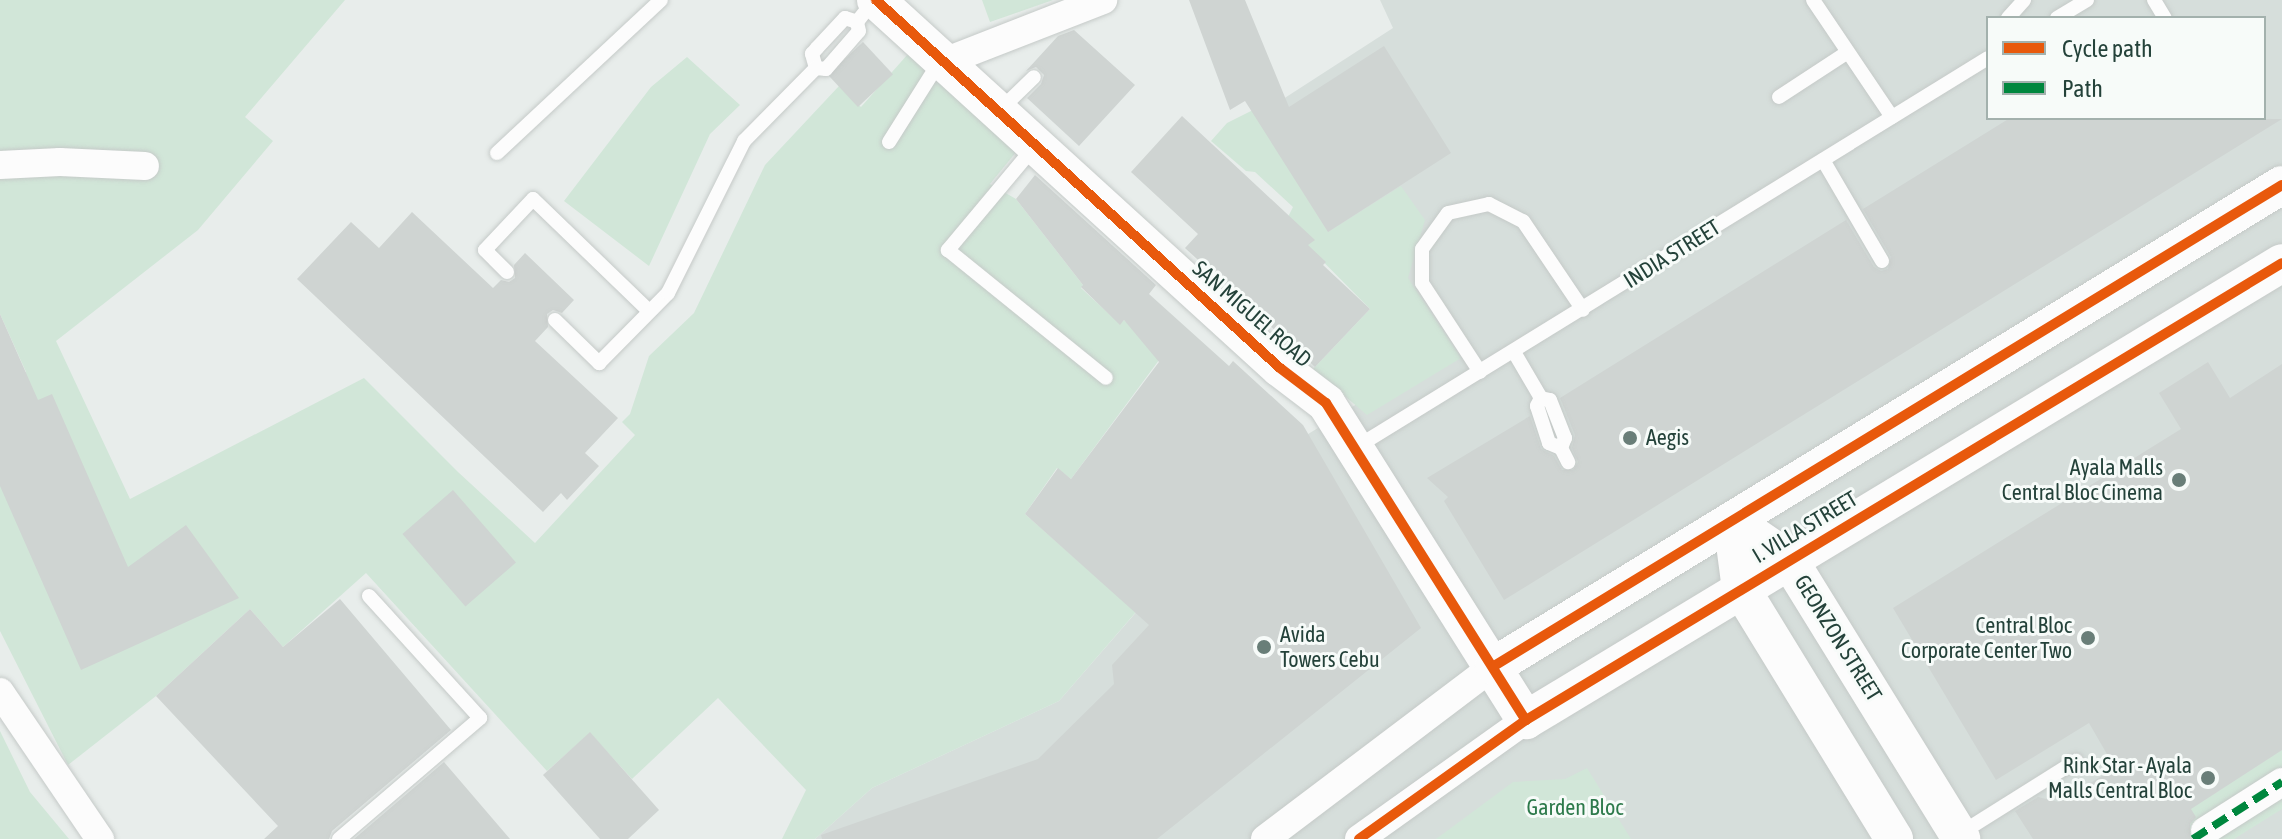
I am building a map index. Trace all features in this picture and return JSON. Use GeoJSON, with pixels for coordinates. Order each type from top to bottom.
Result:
{"type":"FeatureCollection","features":[{"type":"Feature","properties":{"kind":"street"},"geometry":{"type":"LineString","coordinates":[[942,61],[1103,0]]}},
{"type":"Feature","properties":{"kind":"street","name":"SAN MIGUEL ROAD"},"geometry":{"type":"LineString","coordinates":[[869,7],[942,61],[1280,368],[1326,403],[1526,720]]}},
{"type":"Feature","properties":{"kind":"street"},"geometry":{"type":"LineString","coordinates":[[0,165],[60,162],[145,166]]}},
{"type":"Feature","properties":{"kind":"street","name":"I. VILLA STREET"},"geometry":{"type":"LineString","coordinates":[[1265,839],[1494,666],[2282,185]]}},
{"type":"Feature","properties":{"kind":"street","name":"I. VILLA STREET"},"geometry":{"type":"LineString","coordinates":[[1359,839],[1526,720],[2282,263]]}},
{"type":"Feature","properties":{"kind":"street"},"geometry":{"type":"LineString","coordinates":[[1732,521],[1741,589],[1894,839]]}},
{"type":"Feature","properties":{"kind":"street","name":"GEONZON STREET"},"geometry":{"type":"LineString","coordinates":[[1732,521],[1789,560],[1960,837]]}},
{"type":"Feature","properties":{"kind":"street"},"geometry":{"type":"LineString","coordinates":[[0,692],[100,839]]}},
{"type":"Feature","properties":{"kind":"street"},"geometry":{"type":"LineString","coordinates":[[2205,831],[2282,782]]}},
{"type":"Feature","properties":{"kind":"lane"},"geometry":{"type":"LineString","coordinates":[[497,153],[661,0]]}},
{"type":"Feature","properties":{"kind":"lane"},"geometry":{"type":"LineString","coordinates":[[1813,0],[1892,117]]}},
{"type":"Feature","properties":{"kind":"lane"},"geometry":{"type":"LineString","coordinates":[[2010,16],[2024,0]]}},
{"type":"Feature","properties":{"kind":"lane"},"geometry":{"type":"LineString","coordinates":[[2060,16],[2087,0]]}},
{"type":"Feature","properties":{"kind":"lane"},"geometry":{"type":"LineString","coordinates":[[555,320],[599,363],[668,293],[744,141],[816,68],[812,54],[817,48],[845,18],[869,7]]}},
{"type":"Feature","properties":{"kind":"lane"},"geometry":{"type":"LineString","coordinates":[[1779,97],[1848,52]]}},
{"type":"Feature","properties":{"kind":"lane","name":"INDIA STREET"},"geometry":{"type":"LineString","coordinates":[[1355,448],[1986,59]]}},
{"type":"Feature","properties":{"kind":"lane"},"geometry":{"type":"LineString","coordinates":[[889,142],[942,61]]}},
{"type":"Feature","properties":{"kind":"lane"},"geometry":{"type":"LineString","coordinates":[[998,112],[1034,77]]}},
{"type":"Feature","properties":{"kind":"lane"},"geometry":{"type":"LineString","coordinates":[[1035,145],[948,250],[1106,378]]}},
{"type":"Feature","properties":{"kind":"lane"},"geometry":{"type":"LineString","coordinates":[[1823,160],[1882,261]]}},
{"type":"Feature","properties":{"kind":"lane"},"geometry":{"type":"LineString","coordinates":[[507,272],[485,250],[533,199],[648,310]]}},
{"type":"Feature","properties":{"kind":"lane"},"geometry":{"type":"LineString","coordinates":[[1480,372],[1422,283],[1422,249],[1448,213],[1489,204],[1523,221],[1583,310]]}},
{"type":"Feature","properties":{"kind":"lane"},"geometry":{"type":"LineString","coordinates":[[1514,352],[1541,398],[1550,400],[1565,438],[1561,448]]}},
{"type":"Feature","properties":{"kind":"lane"},"geometry":{"type":"LineString","coordinates":[[1541,398],[1537,406],[1549,443],[1561,448],[1568,462]]}},
{"type":"Feature","properties":{"kind":"lane"},"geometry":{"type":"LineString","coordinates":[[339,839],[480,718],[369,596]]}},
{"type":"Feature","properties":{"kind":"lane"},"geometry":{"type":"LineString","coordinates":[[1960,837],[2076,761]]}},
{"type":"Feature","properties":{"kind":"shaded area"},"geometry":{"type":"Polygon","coordinates":[[[1380,0],[2282,0],[2282,839],[815,839],[872,788],[1059,701],[1271,457],[1415,368],[1249,121],[1393,28],[1380,0]]]}},
{"type":"Feature","properties":{"kind":"green space"},"geometry":{"type":"Polygon","coordinates":[[[0,0],[345,0],[245,117],[273,141],[198,230],[56,341],[130,499],[364,378],[535,543],[635,435],[622,422],[630,414],[649,356],[694,313],[765,165],[839,86],[861,107],[908,54],[1017,151],[990,184],[1016,199],[1083,285],[1081,288],[1120,324],[1124,320],[1162,356],[1071,479],[1057,468],[1025,514],[1136,612],[1059,701],[872,788],[815,839],[782,839],[806,790],[718,698],[632,779],[590,733],[547,771],[366,573],[283,647],[250,609],[156,696],[68,765],[0,631],[0,384],[26,372],[0,314],[0,0]]]}},
{"type":"Feature","properties":{"kind":"green space"},"geometry":{"type":"Polygon","coordinates":[[[982,0],[1053,0],[990,22],[982,0]]]}},
{"type":"Feature","properties":{"kind":"green space"},"geometry":{"type":"Polygon","coordinates":[[[687,57],[740,105],[710,134],[649,266],[564,201],[651,87],[687,57]]]}},
{"type":"Feature","properties":{"kind":"green space"},"geometry":{"type":"Polygon","coordinates":[[[1283,95],[1261,125],[1328,232],[1401,186],[1425,220],[1408,278],[1461,358],[1367,415],[1313,369],[1370,309],[1285,223],[1293,207],[1255,172],[1246,171],[1211,141],[1227,123],[1283,95]]]}},
{"type":"Feature","properties":{"kind":"green space"},"geometry":{"type":"Polygon","coordinates":[[[0,731],[30,792],[69,839],[0,839],[0,731]]]}},
{"type":"Feature","properties":{"kind":"green space"},"geometry":{"type":"Polygon","coordinates":[[[2282,750],[2282,809],[2234,839],[2144,839],[2282,750]]]}},
{"type":"Feature","properties":{"kind":"green space","name":"Garden Bloc"},"geometry":{"type":"Polygon","coordinates":[[[1587,768],[1631,839],[1436,839],[1513,782],[1565,779],[1587,768]]]}},
{"type":"Feature","properties":{"kind":"building"},"geometry":{"type":"Polygon","coordinates":[[[1189,0],[1245,0],[1289,107],[1384,46],[1451,153],[1328,232],[1245,101],[1230,110],[1189,0]]]}},
{"type":"Feature","properties":{"kind":"building"},"geometry":{"type":"Polygon","coordinates":[[[1074,30],[1135,85],[1079,146],[1027,98],[1041,84],[1044,75],[1036,67],[1026,71],[1058,36],[1074,30]]]}},
{"type":"Feature","properties":{"kind":"building"},"geometry":{"type":"Polygon","coordinates":[[[863,42],[893,74],[858,107],[828,75],[863,42]]]}},
{"type":"Feature","properties":{"kind":"building"},"geometry":{"type":"Polygon","coordinates":[[[1182,116],[1315,240],[1308,245],[1326,262],[1323,265],[1370,309],[1315,367],[1185,248],[1198,234],[1131,172],[1182,116]]]}},
{"type":"Feature","properties":{"kind":"building"},"geometry":{"type":"Polygon","coordinates":[[[2282,119],[1504,600],[1444,501],[1448,497],[1427,478],[1530,416],[1541,449],[1554,456],[1562,470],[1573,470],[1578,462],[1572,448],[1575,435],[1560,398],[1846,220],[1874,267],[1881,271],[1888,269],[1891,257],[1863,209],[2007,120],[2282,119]]]}},
{"type":"Feature","properties":{"kind":"building","name":"Avida Towers Cebu"},"geometry":{"type":"Polygon","coordinates":[[[1035,175],[1156,285],[1149,294],[1229,366],[1233,361],[1303,425],[1421,628],[1157,839],[822,839],[821,835],[1038,759],[1114,684],[1112,665],[1149,625],[1025,514],[1058,468],[1071,479],[1159,362],[1124,320],[1120,325],[1081,287],[1083,285],[1016,199],[1035,175]]]}},
{"type":"Feature","properties":{"kind":"building"},"geometry":{"type":"Polygon","coordinates":[[[412,212],[493,288],[501,280],[509,282],[515,278],[514,265],[525,253],[574,300],[562,313],[553,310],[547,314],[548,327],[535,341],[618,418],[585,453],[599,466],[567,500],[561,493],[543,512],[297,279],[351,222],[379,248],[412,212]]]}},
{"type":"Feature","properties":{"kind":"building"},"geometry":{"type":"Polygon","coordinates":[[[0,314],[38,400],[52,394],[128,567],[186,525],[239,598],[81,670],[0,486],[0,314]]]}},
{"type":"Feature","properties":{"kind":"building"},"geometry":{"type":"Polygon","coordinates":[[[2208,362],[2230,398],[2282,364],[2282,750],[2191,809],[2196,817],[2190,824],[2190,839],[2033,839],[2015,811],[2038,797],[2059,802],[2115,768],[2089,723],[1996,780],[1893,608],[2181,429],[2159,393],[2208,362]]]}},
{"type":"Feature","properties":{"kind":"building"},"geometry":{"type":"Polygon","coordinates":[[[453,490],[516,562],[465,606],[402,534],[453,490]]]}},
{"type":"Feature","properties":{"kind":"building"},"geometry":{"type":"Polygon","coordinates":[[[340,599],[451,730],[332,831],[329,839],[264,839],[278,826],[156,696],[250,609],[283,647],[340,599]]]}},
{"type":"Feature","properties":{"kind":"building"},"geometry":{"type":"Polygon","coordinates":[[[590,732],[659,810],[628,839],[600,839],[543,775],[590,732]]]}},
{"type":"Feature","properties":{"kind":"building"},"geometry":{"type":"Polygon","coordinates":[[[444,762],[510,839],[354,839],[444,762]]]}},
{"type":"Feature","properties":{"kind":"marked path"},"geometry":{"type":"LineString","coordinates":[[2193,839],[2282,782]]}},
{"type":"Feature","properties":{"kind":"cycle path"},"geometry":{"type":"LineString","coordinates":[[876,0],[1280,368],[1326,403],[1526,720]]}},
{"type":"Feature","properties":{"kind":"cycle path"},"geometry":{"type":"LineString","coordinates":[[1494,666],[2282,185]]}},
{"type":"Feature","properties":{"kind":"cycle path"},"geometry":{"type":"LineString","coordinates":[[1359,839],[1526,720],[2282,263]]}},
{"type":"Feature","properties":{"kind":"place","name":"Aegis"},"geometry":{"type":"Point","coordinates":[1630,438]}},
{"type":"Feature","properties":{"kind":"place","name":"Ayala Malls Central Bloc Cinema"},"geometry":{"type":"Point","coordinates":[2179,480]}},
{"type":"Feature","properties":{"kind":"place","name":"Central Bloc Corporate Center Two"},"geometry":{"type":"Point","coordinates":[2088,638]}},
{"type":"Feature","properties":{"kind":"place","name":"Avida Towers Cebu"},"geometry":{"type":"Point","coordinates":[1264,647]}},
{"type":"Feature","properties":{"kind":"place","name":"Rink Star - Ayala Malls Central Bloc"},"geometry":{"type":"Point","coordinates":[2208,778]}}]}
